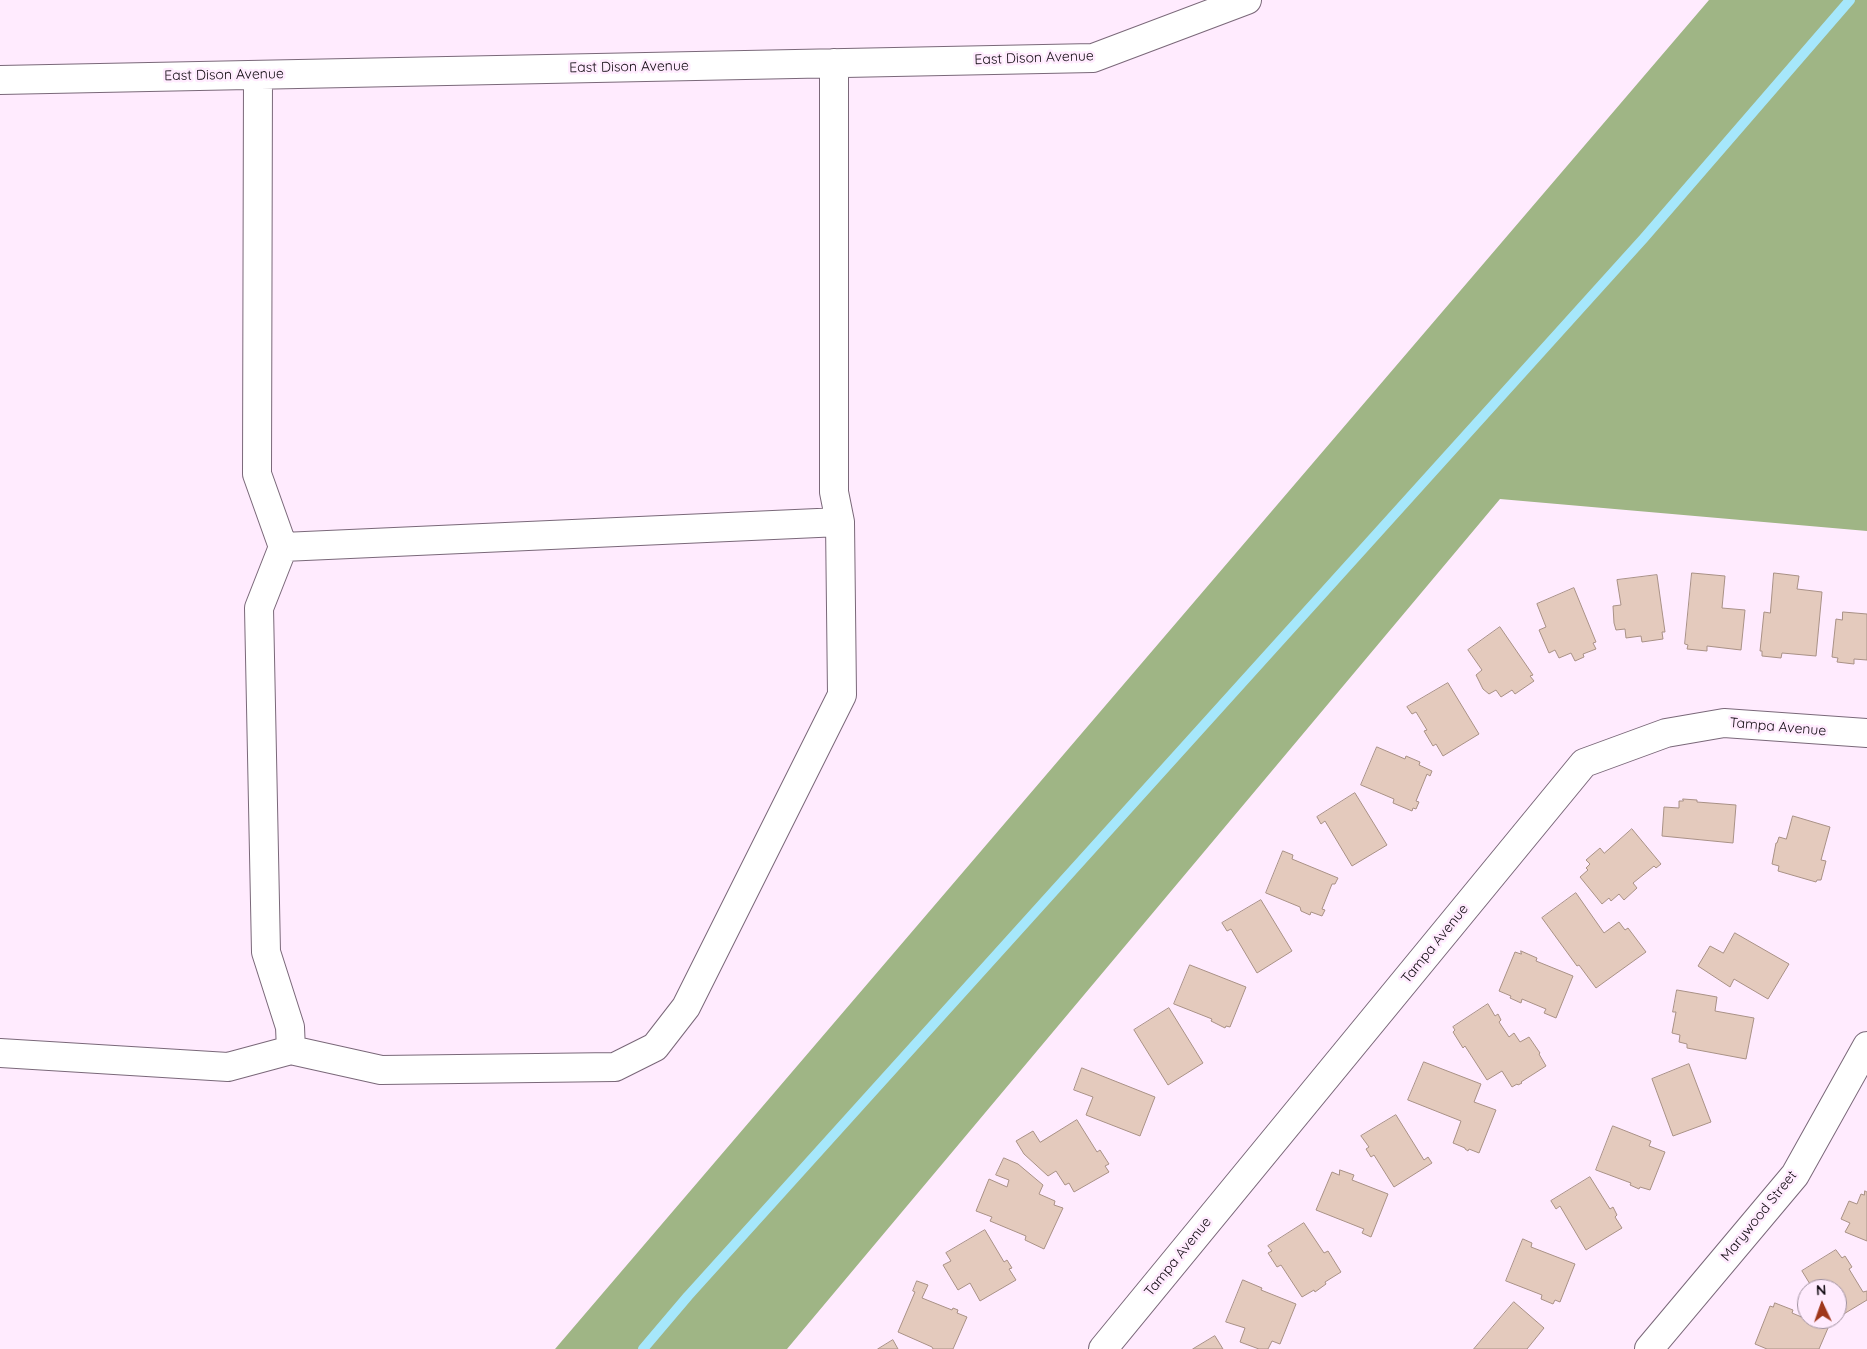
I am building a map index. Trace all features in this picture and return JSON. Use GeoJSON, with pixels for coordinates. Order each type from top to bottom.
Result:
{"type":"FeatureCollection","features":[{"type":"Feature","properties":{"kind":"street","name":"East Dison Avenue"},"geometry":{"type":"LineString","coordinates":[[0,80],[1093,58],[1247,0]]}},
{"type":"Feature","properties":{"kind":"street"},"geometry":{"type":"LineString","coordinates":[[0,1053],[228,1067],[291,1050],[381,1070],[615,1067],[655,1046],[686,1007],[842,695],[840,522],[834,492],[834,63]]}},
{"type":"Feature","properties":{"kind":"street"},"geometry":{"type":"LineString","coordinates":[[258,74],[257,474],[283,547],[259,608],[266,952],[290,1027],[291,1050]]}},
{"type":"Feature","properties":{"kind":"street"},"geometry":{"type":"LineString","coordinates":[[283,547],[840,522]]}},
{"type":"Feature","properties":{"kind":"street","name":"Tampa Avenue"},"geometry":{"type":"LineString","coordinates":[[1103,1349],[1584,763],[1666,733],[1724,723],[1867,733]]}},
{"type":"Feature","properties":{"kind":"street","name":"Marywood Street"},"geometry":{"type":"LineString","coordinates":[[1649,1349],[1795,1175],[1867,1046]]}},
{"type":"Feature","properties":{"kind":"green space"},"geometry":{"type":"Polygon","coordinates":[[[1709,0],[1867,0],[1867,531],[1500,499],[787,1349],[555,1349],[1709,0]]]}},
{"type":"Feature","properties":{"kind":"building"},"geometry":{"type":"Polygon","coordinates":[[[1692,573],[1725,576],[1722,608],[1745,610],[1741,650],[1707,646],[1707,651],[1687,649],[1688,645],[1685,644],[1692,573]]]}},
{"type":"Feature","properties":{"kind":"building"},"geometry":{"type":"Polygon","coordinates":[[[1774,573],[1799,576],[1797,589],[1822,592],[1816,656],[1782,653],[1781,658],[1762,656],[1762,651],[1760,651],[1764,612],[1770,613],[1774,573]]]}},
{"type":"Feature","properties":{"kind":"building"},"geometry":{"type":"Polygon","coordinates":[[[1657,575],[1665,632],[1662,632],[1663,639],[1642,642],[1641,636],[1626,638],[1625,629],[1616,630],[1614,623],[1613,606],[1621,605],[1617,580],[1657,575]]]}},
{"type":"Feature","properties":{"kind":"building"},"geometry":{"type":"Polygon","coordinates":[[[1574,588],[1596,642],[1593,643],[1596,649],[1583,654],[1584,657],[1575,661],[1571,653],[1559,658],[1555,650],[1549,653],[1539,630],[1546,627],[1537,604],[1574,588]]]}},
{"type":"Feature","properties":{"kind":"building"},"geometry":{"type":"Polygon","coordinates":[[[1843,612],[1867,614],[1867,660],[1854,659],[1854,664],[1837,662],[1838,658],[1832,657],[1836,619],[1842,620],[1843,612]]]}},
{"type":"Feature","properties":{"kind":"building"},"geometry":{"type":"Polygon","coordinates":[[[1500,627],[1533,675],[1530,676],[1534,681],[1515,694],[1512,690],[1501,697],[1496,690],[1489,694],[1483,689],[1476,675],[1482,670],[1468,650],[1500,627]]]}},
{"type":"Feature","properties":{"kind":"building"},"geometry":{"type":"Polygon","coordinates":[[[1448,683],[1479,734],[1443,756],[1436,744],[1433,746],[1424,731],[1427,730],[1416,712],[1412,714],[1407,707],[1448,683]]]}},
{"type":"Feature","properties":{"kind":"building"},"geometry":{"type":"Polygon","coordinates":[[[1377,747],[1405,759],[1406,756],[1420,762],[1419,765],[1432,771],[1430,776],[1427,774],[1416,801],[1419,802],[1416,809],[1413,808],[1412,811],[1393,803],[1394,799],[1361,785],[1377,747]]]}},
{"type":"Feature","properties":{"kind":"building"},"geometry":{"type":"Polygon","coordinates":[[[1355,793],[1387,845],[1352,866],[1325,821],[1321,824],[1317,817],[1355,793]]]}},
{"type":"Feature","properties":{"kind":"building"},"geometry":{"type":"Polygon","coordinates":[[[1683,799],[1736,805],[1733,843],[1662,836],[1664,807],[1679,808],[1679,801],[1683,801],[1683,799]]]}},
{"type":"Feature","properties":{"kind":"building"},"geometry":{"type":"Polygon","coordinates":[[[1793,816],[1830,827],[1821,860],[1826,861],[1821,880],[1816,882],[1778,871],[1779,866],[1772,864],[1776,843],[1779,837],[1786,839],[1793,816]]]}},
{"type":"Feature","properties":{"kind":"building"},"geometry":{"type":"Polygon","coordinates":[[[1632,829],[1661,864],[1656,868],[1654,866],[1633,883],[1637,888],[1624,900],[1619,894],[1611,901],[1609,898],[1602,904],[1580,877],[1588,870],[1586,868],[1590,864],[1586,860],[1600,848],[1604,853],[1632,829]]]}},
{"type":"Feature","properties":{"kind":"building"},"geometry":{"type":"Polygon","coordinates":[[[1283,851],[1293,855],[1292,859],[1338,878],[1335,884],[1332,884],[1322,909],[1325,910],[1322,916],[1311,912],[1310,915],[1301,911],[1300,907],[1266,893],[1283,851]]]}},
{"type":"Feature","properties":{"kind":"building"},"geometry":{"type":"Polygon","coordinates":[[[1576,893],[1604,933],[1619,922],[1625,930],[1628,928],[1646,952],[1596,988],[1579,965],[1577,966],[1542,918],[1576,893]]]}},
{"type":"Feature","properties":{"kind":"building"},"geometry":{"type":"Polygon","coordinates":[[[1261,900],[1292,951],[1257,973],[1231,929],[1227,931],[1222,923],[1261,900]]]}},
{"type":"Feature","properties":{"kind":"building"},"geometry":{"type":"Polygon","coordinates":[[[1735,933],[1789,964],[1768,999],[1734,979],[1730,987],[1698,966],[1710,946],[1723,953],[1735,933]]]}},
{"type":"Feature","properties":{"kind":"building"},"geometry":{"type":"Polygon","coordinates":[[[1521,951],[1537,958],[1536,961],[1573,976],[1556,1018],[1544,1013],[1546,1009],[1522,999],[1521,1003],[1499,991],[1515,952],[1521,954],[1521,951]]]}},
{"type":"Feature","properties":{"kind":"building"},"geometry":{"type":"Polygon","coordinates":[[[1190,965],[1246,987],[1230,1027],[1226,1026],[1225,1028],[1211,1021],[1212,1019],[1174,1004],[1190,965]]]}},
{"type":"Feature","properties":{"kind":"building"},"geometry":{"type":"Polygon","coordinates":[[[1677,990],[1717,997],[1715,1011],[1754,1018],[1746,1059],[1687,1048],[1687,1044],[1679,1042],[1680,1035],[1672,1033],[1676,1012],[1673,1012],[1677,990]]]}},
{"type":"Feature","properties":{"kind":"building"},"geometry":{"type":"Polygon","coordinates":[[[1488,1004],[1495,1016],[1498,1014],[1501,1020],[1499,1022],[1509,1037],[1514,1033],[1520,1042],[1529,1037],[1546,1066],[1522,1083],[1512,1087],[1502,1071],[1487,1080],[1465,1046],[1463,1048],[1453,1032],[1455,1030],[1453,1027],[1488,1004]]]}},
{"type":"Feature","properties":{"kind":"building"},"geometry":{"type":"Polygon","coordinates":[[[1169,1008],[1203,1063],[1168,1085],[1134,1030],[1169,1008]]]}},
{"type":"Feature","properties":{"kind":"building"},"geometry":{"type":"Polygon","coordinates":[[[1424,1062],[1481,1084],[1474,1102],[1496,1110],[1479,1153],[1469,1149],[1468,1151],[1453,1143],[1461,1121],[1408,1100],[1424,1062]]]}},
{"type":"Feature","properties":{"kind":"building"},"geometry":{"type":"Polygon","coordinates":[[[1689,1064],[1711,1122],[1673,1136],[1652,1079],[1689,1064]]]}},
{"type":"Feature","properties":{"kind":"building"},"geometry":{"type":"Polygon","coordinates":[[[1082,1068],[1155,1097],[1140,1136],[1086,1115],[1093,1097],[1074,1090],[1082,1068]]]}},
{"type":"Feature","properties":{"kind":"building"},"geometry":{"type":"Polygon","coordinates":[[[1396,1115],[1424,1160],[1428,1157],[1432,1163],[1394,1187],[1374,1155],[1371,1157],[1366,1149],[1369,1147],[1361,1136],[1396,1115]]]}},
{"type":"Feature","properties":{"kind":"building"},"geometry":{"type":"Polygon","coordinates":[[[1077,1120],[1097,1152],[1100,1150],[1109,1164],[1105,1166],[1109,1172],[1074,1192],[1069,1183],[1065,1185],[1056,1171],[1048,1176],[1024,1154],[1016,1141],[1033,1131],[1040,1142],[1077,1120]]]}},
{"type":"Feature","properties":{"kind":"building"},"geometry":{"type":"Polygon","coordinates":[[[1613,1126],[1651,1141],[1649,1146],[1665,1152],[1650,1190],[1640,1187],[1639,1189],[1630,1185],[1631,1183],[1596,1170],[1613,1126]]]}},
{"type":"Feature","properties":{"kind":"building"},"geometry":{"type":"Polygon","coordinates":[[[1004,1158],[1018,1164],[1043,1185],[1039,1194],[1055,1201],[1054,1205],[1063,1208],[1044,1249],[1025,1240],[1026,1236],[990,1221],[992,1217],[976,1211],[989,1179],[1007,1187],[1009,1180],[996,1175],[1004,1158]]]}},
{"type":"Feature","properties":{"kind":"building"},"geometry":{"type":"Polygon","coordinates":[[[1340,1170],[1354,1175],[1352,1180],[1388,1194],[1371,1237],[1362,1233],[1364,1229],[1316,1210],[1332,1172],[1339,1175],[1340,1170]]]}},
{"type":"Feature","properties":{"kind":"building"},"geometry":{"type":"Polygon","coordinates":[[[1590,1177],[1610,1209],[1613,1207],[1617,1215],[1615,1217],[1622,1228],[1586,1250],[1560,1206],[1556,1209],[1551,1201],[1590,1177]]]}},
{"type":"Feature","properties":{"kind":"building"},"geometry":{"type":"Polygon","coordinates":[[[1865,1191],[1867,1192],[1867,1241],[1845,1232],[1850,1223],[1841,1219],[1849,1201],[1857,1204],[1861,1194],[1864,1195],[1865,1191]]]}},
{"type":"Feature","properties":{"kind":"building"},"geometry":{"type":"Polygon","coordinates":[[[1304,1223],[1324,1253],[1328,1251],[1341,1272],[1325,1282],[1326,1284],[1315,1292],[1314,1290],[1302,1297],[1281,1265],[1277,1267],[1268,1253],[1272,1251],[1268,1246],[1304,1223]]]}},
{"type":"Feature","properties":{"kind":"building"},"geometry":{"type":"Polygon","coordinates":[[[985,1230],[1004,1262],[1007,1260],[1012,1268],[1009,1269],[1016,1280],[980,1301],[970,1283],[958,1290],[943,1265],[951,1261],[946,1253],[985,1230]]]}},
{"type":"Feature","properties":{"kind":"building"},"geometry":{"type":"Polygon","coordinates":[[[1523,1239],[1532,1243],[1531,1247],[1575,1264],[1560,1302],[1555,1300],[1553,1304],[1541,1299],[1542,1295],[1506,1281],[1523,1239]]]}},
{"type":"Feature","properties":{"kind":"building"},"geometry":{"type":"Polygon","coordinates":[[[1836,1250],[1842,1258],[1845,1256],[1852,1267],[1849,1269],[1863,1292],[1867,1291],[1867,1300],[1847,1312],[1847,1279],[1807,1279],[1802,1271],[1836,1250]]]}},
{"type":"Feature","properties":{"kind":"building"},"geometry":{"type":"Polygon","coordinates":[[[1243,1280],[1262,1288],[1261,1290],[1296,1304],[1280,1344],[1272,1341],[1268,1349],[1259,1349],[1240,1342],[1245,1328],[1226,1322],[1243,1280]]]}},
{"type":"Feature","properties":{"kind":"building"},"geometry":{"type":"Polygon","coordinates":[[[917,1281],[928,1285],[922,1298],[952,1310],[953,1308],[958,1310],[957,1313],[967,1317],[953,1349],[933,1349],[898,1332],[915,1292],[913,1291],[917,1281]]]}},
{"type":"Feature","properties":{"kind":"building"},"geometry":{"type":"Polygon","coordinates":[[[1514,1302],[1544,1328],[1527,1349],[1474,1349],[1514,1302]]]}},
{"type":"Feature","properties":{"kind":"building"},"geometry":{"type":"Polygon","coordinates":[[[1775,1303],[1793,1310],[1792,1313],[1797,1315],[1797,1329],[1828,1329],[1819,1349],[1767,1349],[1755,1344],[1770,1306],[1773,1307],[1775,1303]]]}},
{"type":"Feature","properties":{"kind":"building"},"geometry":{"type":"Polygon","coordinates":[[[1215,1336],[1223,1349],[1193,1349],[1215,1336]]]}},
{"type":"Feature","properties":{"kind":"building"},"geometry":{"type":"Polygon","coordinates":[[[893,1340],[898,1349],[878,1349],[893,1340]]]}},
{"type":"Feature","properties":{"kind":"waterway"},"geometry":{"type":"LineString","coordinates":[[643,1349],[688,1296],[1644,238],[1850,0]]}}]}
